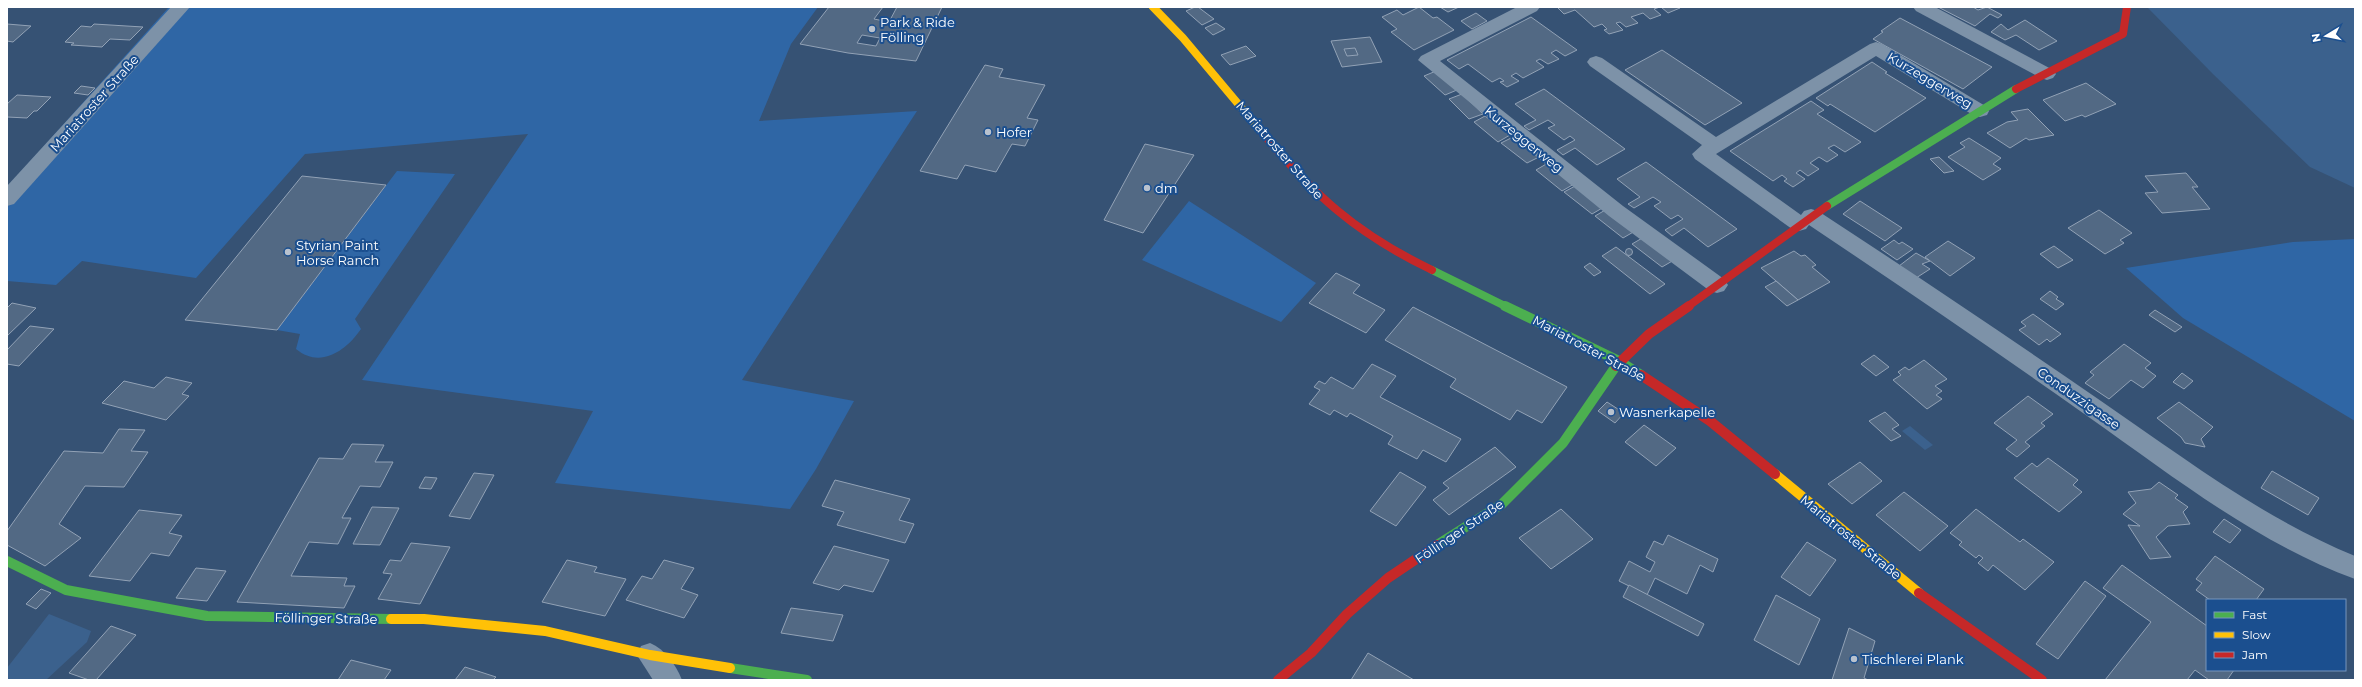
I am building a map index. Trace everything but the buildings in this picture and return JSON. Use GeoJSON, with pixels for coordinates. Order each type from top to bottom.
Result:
{"type":"FeatureCollection","features":[{"type":"Feature","properties":{"kind":"street","name":"Mariatroster Straße"},"geometry":{"type":"LineString","coordinates":[[7,199],[182,7]]}},
{"type":"Feature","properties":{"kind":"street","name":"Mariatroster Straße"},"geometry":{"type":"LineString","coordinates":[[1153,7],[1185,40],[1299,175],[1324,200],[1347,219],[1399,254],[1619,361],[1687,402],[1737,440],[1810,504],[1919,593],[2042,680]]}},
{"type":"Feature","properties":{"kind":"street","name":"Kurzeggerweg"},"geometry":{"type":"LineString","coordinates":[[1531,7],[1427,60],[1616,211],[1717,285]]}},
{"type":"Feature","properties":{"kind":"street"},"geometry":{"type":"LineString","coordinates":[[1922,7],[2047,74]]}},
{"type":"Feature","properties":{"kind":"street","name":"Kurzeggerweg"},"geometry":{"type":"LineString","coordinates":[[1619,361],[1649,334],[1805,220],[2012,91],[2123,34],[2127,7]]}},
{"type":"Feature","properties":{"kind":"street","name":"Kurzeggerweg"},"geometry":{"type":"LineString","coordinates":[[1805,220],[1702,154],[1876,48],[1980,111]]}},
{"type":"Feature","properties":{"kind":"street"},"geometry":{"type":"LineString","coordinates":[[1596,62],[1715,145]]}},
{"type":"Feature","properties":{"kind":"street","name":"Conduzzigasse"},"geometry":{"type":"LineString","coordinates":[[1805,220],[1964,318],[2227,501],[2322,556],[2355,568]]}},
{"type":"Feature","properties":{"kind":"street","name":"Föllinger Straße"},"geometry":{"type":"LineString","coordinates":[[1278,680],[1311,652],[1347,614],[1388,578],[1469,523],[1502,504],[1517,490],[1563,443],[1619,361]]}},
{"type":"Feature","properties":{"kind":"street","name":"Föllinger Straße"},"geometry":{"type":"LineString","coordinates":[[7,561],[66,590],[207,616],[424,620],[545,631],[650,655],[807,680]]}},
{"type":"Feature","properties":{"kind":"street"},"geometry":{"type":"LineString","coordinates":[[650,655],[668,680]]}},
{"type":"Feature","properties":{"kind":"shaded area"},"geometry":{"type":"Polygon","coordinates":[[[169,7],[818,7],[791,44],[759,121],[917,111],[742,380],[854,401],[816,469],[790,509],[555,483],[593,411],[362,380],[528,134],[305,154],[196,278],[82,261],[56,285],[7,281],[7,187],[169,7]]]}},
{"type":"Feature","properties":{"kind":"shaded area"},"geometry":{"type":"Polygon","coordinates":[[[2147,7],[2355,7],[2355,188],[2310,167],[2214,75],[2147,7]]]}},
{"type":"Feature","properties":{"kind":"shaded area"},"geometry":{"type":"Polygon","coordinates":[[[397,171],[455,174],[355,319],[361,329],[355,337],[332,355],[314,357],[305,355],[296,349],[300,334],[277,330],[397,171]]]}},
{"type":"Feature","properties":{"kind":"shaded area"},"geometry":{"type":"Polygon","coordinates":[[[1189,201],[1316,283],[1281,322],[1142,260],[1189,201]]]}},
{"type":"Feature","properties":{"kind":"shaded area"},"geometry":{"type":"Polygon","coordinates":[[[2355,239],[2355,421],[2183,318],[2126,268],[2293,242],[2355,239]]]}},
{"type":"Feature","properties":{"kind":"shaded area"},"geometry":{"type":"Polygon","coordinates":[[[1910,426],[1933,445],[1925,450],[1902,431],[1910,426]]]}},
{"type":"Feature","properties":{"kind":"shaded area"},"geometry":{"type":"Polygon","coordinates":[[[49,614],[91,631],[87,642],[46,680],[7,680],[7,668],[49,614]]]}},
{"type":"Feature","properties":{"kind":"traffic: fast"},"geometry":{"type":"LineString","coordinates":[[1827,206],[2016,89]]}},
{"type":"Feature","properties":{"kind":"traffic: fast"},"geometry":{"type":"LineString","coordinates":[[1432,270],[1619,361],[1641,375]]}},
{"type":"Feature","properties":{"kind":"traffic: fast"},"geometry":{"type":"LineString","coordinates":[[1437,545],[1502,504],[1563,443],[1616,366]]}},
{"type":"Feature","properties":{"kind":"traffic: fast"},"geometry":{"type":"LineString","coordinates":[[7,561],[66,590],[207,616],[391,619]]}},
{"type":"Feature","properties":{"kind":"traffic: fast"},"geometry":{"type":"LineString","coordinates":[[730,668],[807,680]]}},
{"type":"Feature","properties":{"kind":"traffic: slow"},"geometry":{"type":"LineString","coordinates":[[1153,7],[1183,38],[1260,130]]}},
{"type":"Feature","properties":{"kind":"traffic: slow"},"geometry":{"type":"LineString","coordinates":[[1775,474],[1919,593]]}},
{"type":"Feature","properties":{"kind":"traffic: slow"},"geometry":{"type":"LineString","coordinates":[[391,619],[424,619],[545,631],[650,655],[730,668]]}},
{"type":"Feature","properties":{"kind":"traffic: jam"},"geometry":{"type":"LineString","coordinates":[[2016,89],[2123,34],[2127,7]]}},
{"type":"Feature","properties":{"kind":"traffic: jam"},"geometry":{"type":"LineString","coordinates":[[1260,130],[1303,180],[1342,216],[1379,242],[1432,270]]}},
{"type":"Feature","properties":{"kind":"traffic: jam"},"geometry":{"type":"LineString","coordinates":[[1616,366],[1649,334],[1827,206]]}},
{"type":"Feature","properties":{"kind":"traffic: jam"},"geometry":{"type":"LineString","coordinates":[[1641,375],[1710,421],[1775,474]]}},
{"type":"Feature","properties":{"kind":"traffic: jam"},"geometry":{"type":"LineString","coordinates":[[1278,680],[1311,653],[1347,614],[1388,578],[1437,545]]}},
{"type":"Feature","properties":{"kind":"traffic: jam"},"geometry":{"type":"LineString","coordinates":[[1919,593],[2042,680]]}},
{"type":"Feature","properties":{"kind":"place","name":"Park & Ride Fölling"},"geometry":{"type":"Point","coordinates":[872,29]}},
{"type":"Feature","properties":{"kind":"place","name":"Hofer"},"geometry":{"type":"Point","coordinates":[988,132]}},
{"type":"Feature","properties":{"kind":"place","name":"dm"},"geometry":{"type":"Point","coordinates":[1147,188]}},
{"type":"Feature","properties":{"kind":"place","name":"Styrian Paint Horse Ranch"},"geometry":{"type":"Point","coordinates":[288,252]}},
{"type":"Feature","properties":{"kind":"place","name":"Wasnerkapelle"},"geometry":{"type":"Point","coordinates":[1611,412]}},
{"type":"Feature","properties":{"kind":"place","name":"Tischlerei Plank"},"geometry":{"type":"Point","coordinates":[1854,659]}}]}
